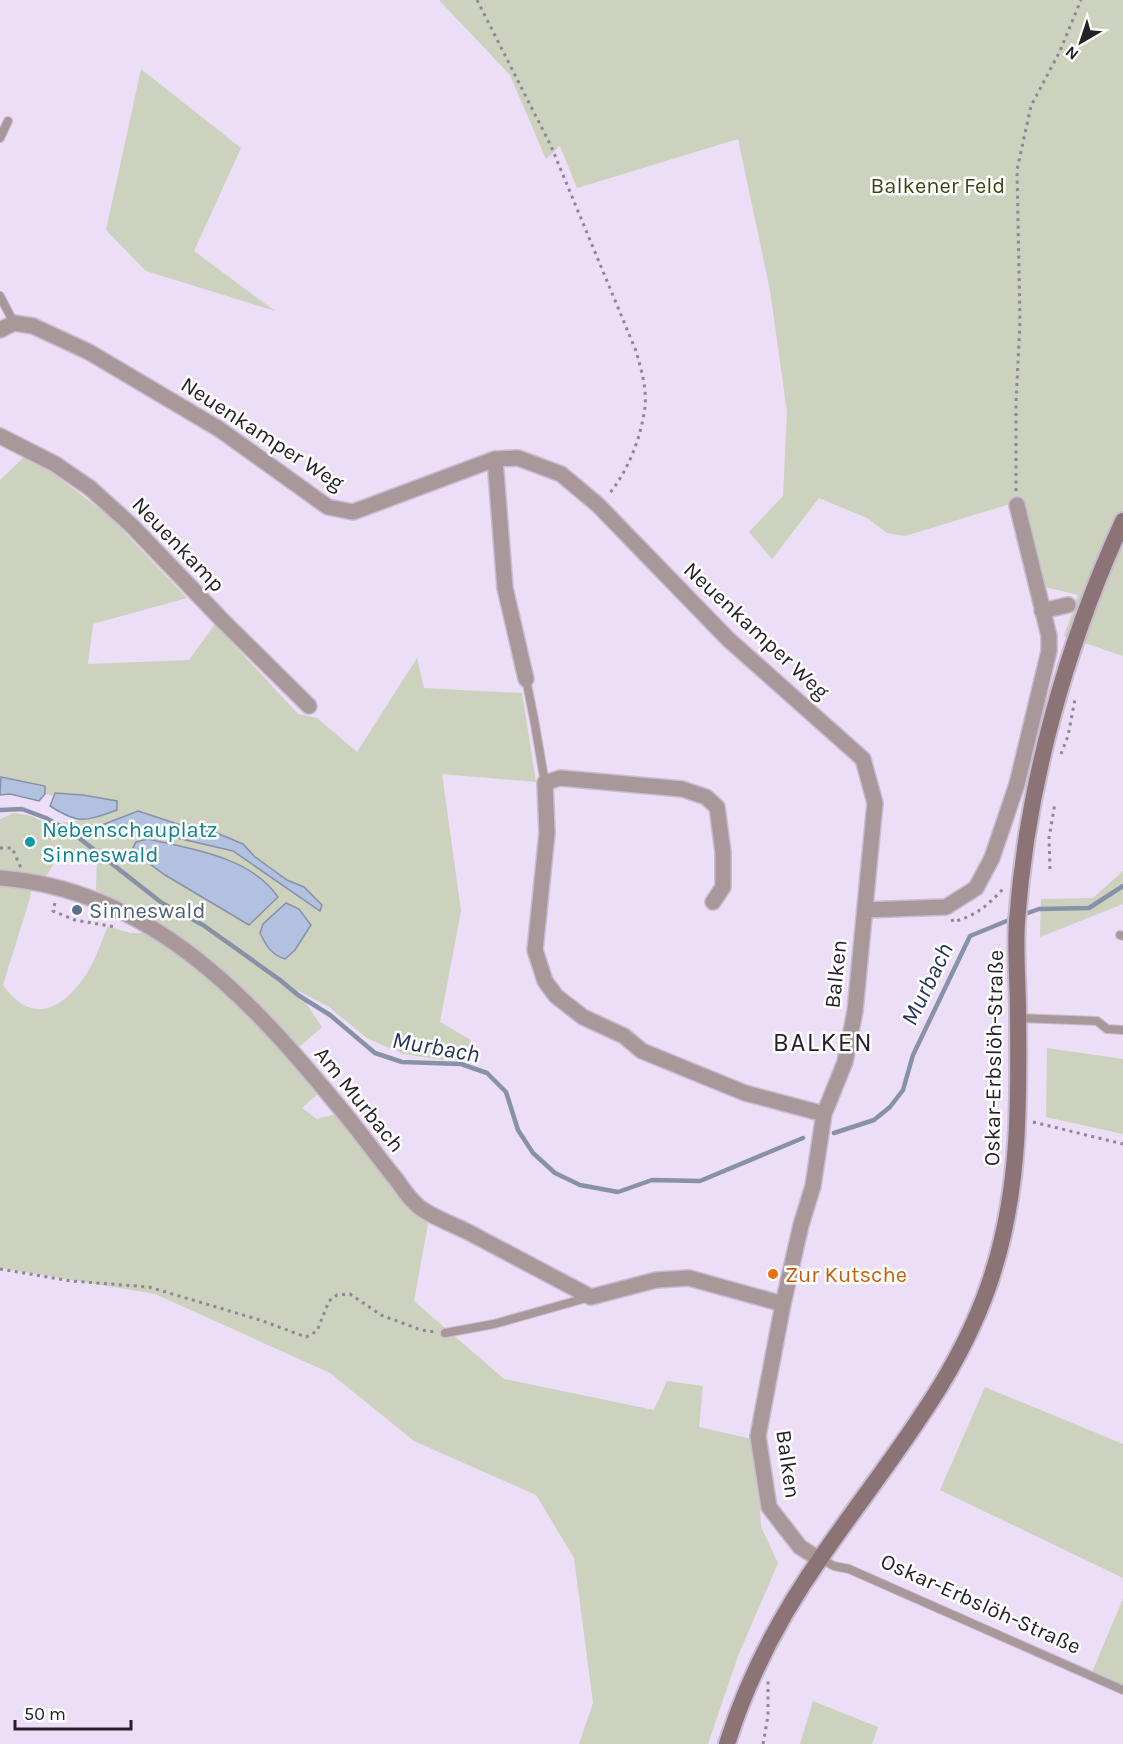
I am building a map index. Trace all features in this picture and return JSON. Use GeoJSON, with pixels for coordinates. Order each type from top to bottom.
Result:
{"type":"FeatureCollection","features":[{"type":"Feature","properties":{"kind":"main road","name":"Oskar-Erbslöh-Straße"},"geometry":{"type":"LineString","coordinates":[[727,1744],[754,1673],[782,1620],[819,1559],[934,1397],[961,1350],[984,1300],[1002,1244],[1013,1189],[1018,1117],[1017,924],[1034,798],[1066,670],[1090,598],[1123,521]]}},
{"type":"Feature","properties":{"kind":"street","name":"Neuenkamper Weg"},"geometry":{"type":"LineString","coordinates":[[7,326],[33,326],[90,352],[219,429],[328,507],[353,512],[495,459],[518,458],[561,474],[598,505],[728,639],[863,759],[875,801],[865,910]]}},
{"type":"Feature","properties":{"kind":"street","name":"Neuenkamp"},"geometry":{"type":"LineString","coordinates":[[0,436],[55,464],[90,488],[132,526],[245,644],[309,706]]}},
{"type":"Feature","properties":{"kind":"street"},"geometry":{"type":"LineString","coordinates":[[495,459],[505,588],[526,679]]}},
{"type":"Feature","properties":{"kind":"street","name":"Balken"},"geometry":{"type":"LineString","coordinates":[[819,1559],[800,1547],[769,1507],[758,1436],[783,1304],[801,1225],[813,1186],[824,1114],[845,1062],[865,910],[946,906],[976,888],[992,858],[1024,757],[1049,651],[1048,636],[1017,505]]}},
{"type":"Feature","properties":{"kind":"street"},"geometry":{"type":"LineString","coordinates":[[1042,611],[1068,604]]}},
{"type":"Feature","properties":{"kind":"street"},"geometry":{"type":"LineString","coordinates":[[713,902],[723,887],[723,852],[717,807],[706,797],[682,789],[560,778],[545,783],[547,833],[535,950],[545,981],[556,996],[584,1017],[624,1036],[642,1051],[745,1093],[824,1114]]}},
{"type":"Feature","properties":{"kind":"street","name":"Am Murbach"},"geometry":{"type":"LineString","coordinates":[[0,878],[48,884],[110,905],[159,930],[236,991],[279,1036],[419,1206],[591,1297]]}},
{"type":"Feature","properties":{"kind":"street"},"geometry":{"type":"LineString","coordinates":[[591,1297],[656,1280],[689,1278],[783,1304]]}},
{"type":"Feature","properties":{"kind":"lane"},"geometry":{"type":"LineString","coordinates":[[0,138],[8,121]]}},
{"type":"Feature","properties":{"kind":"lane","name":"Neuenkamper Weg"},"geometry":{"type":"LineString","coordinates":[[0,296],[7,326]]}},
{"type":"Feature","properties":{"kind":"lane"},"geometry":{"type":"LineString","coordinates":[[526,679],[545,783]]}},
{"type":"Feature","properties":{"kind":"lane"},"geometry":{"type":"LineString","coordinates":[[1018,1018],[1097,1021],[1107,1029],[1123,1030]]}},
{"type":"Feature","properties":{"kind":"lane"},"geometry":{"type":"LineString","coordinates":[[445,1333],[494,1324],[591,1297]]}},
{"type":"Feature","properties":{"kind":"lane","name":"Oskar-Erbslöh-Straße"},"geometry":{"type":"LineString","coordinates":[[819,1559],[834,1566],[849,1569],[1123,1690]]}},
{"type":"Feature","properties":{"kind":"path"},"geometry":{"type":"LineString","coordinates":[[477,0],[551,146],[636,351],[644,381],[645,407],[636,443],[623,475],[598,505]]}},
{"type":"Feature","properties":{"kind":"path"},"geometry":{"type":"LineString","coordinates":[[1017,505],[1016,402],[1020,322],[1017,170],[1031,106],[1059,51],[1081,0]]}},
{"type":"Feature","properties":{"kind":"path"},"geometry":{"type":"LineString","coordinates":[[1060,757],[1068,736],[1076,696]]}},
{"type":"Feature","properties":{"kind":"path"},"geometry":{"type":"LineString","coordinates":[[1050,869],[1049,838],[1055,803]]}},
{"type":"Feature","properties":{"kind":"path"},"geometry":{"type":"LineString","coordinates":[[0,848],[12,848],[27,880]]}},
{"type":"Feature","properties":{"kind":"path"},"geometry":{"type":"LineString","coordinates":[[1033,1122],[1123,1144]]}},
{"type":"Feature","properties":{"kind":"path"},"geometry":{"type":"LineString","coordinates":[[0,1269],[71,1281],[149,1287],[260,1320],[306,1337],[317,1331],[329,1301],[337,1295],[350,1294],[381,1315],[421,1330],[445,1333]]}},
{"type":"Feature","properties":{"kind":"path"},"geometry":{"type":"LineString","coordinates":[[763,1744],[768,1716],[768,1681]]}},
{"type":"Feature","properties":{"kind":"green space","name":"Balkener Feld"},"geometry":{"type":"Polygon","coordinates":[[[439,0],[1123,0],[1123,656],[1064,636],[1078,595],[1045,587],[1021,502],[905,536],[887,533],[867,518],[819,498],[772,559],[749,532],[783,496],[787,412],[770,290],[738,139],[577,188],[560,146],[546,159],[510,75],[439,0]]]}},
{"type":"Feature","properties":{"kind":"green space"},"geometry":{"type":"Polygon","coordinates":[[[141,69],[241,148],[194,251],[275,311],[146,271],[106,230],[141,69]]]}},
{"type":"Feature","properties":{"kind":"green space"},"geometry":{"type":"Polygon","coordinates":[[[24,457],[53,473],[110,517],[187,598],[93,624],[88,664],[189,660],[215,624],[298,714],[317,718],[357,752],[417,658],[424,688],[522,693],[536,782],[442,774],[461,911],[440,1022],[471,1040],[467,1052],[443,1060],[404,1054],[368,1039],[329,1007],[297,990],[322,1027],[289,1056],[321,1091],[302,1108],[317,1119],[336,1114],[410,1189],[428,1224],[414,1301],[504,1379],[654,1410],[667,1381],[703,1386],[699,1427],[756,1440],[761,1527],[778,1563],[738,1656],[708,1744],[579,1744],[593,1703],[574,1558],[536,1495],[414,1441],[330,1373],[155,1294],[0,1268],[0,885],[32,886],[3,985],[14,998],[25,1006],[36,1009],[47,1008],[58,1004],[68,996],[87,973],[108,926],[132,933],[156,928],[152,920],[96,890],[97,860],[83,849],[61,852],[45,878],[0,872],[0,819],[14,813],[32,816],[48,825],[81,820],[93,818],[116,801],[83,795],[55,793],[54,796],[45,794],[45,786],[0,777],[0,480],[24,457]],[[138,811],[118,826],[233,851],[319,911],[304,887],[287,880],[253,856],[243,844],[212,831],[202,832],[138,811]],[[148,839],[139,856],[165,875],[249,924],[278,897],[252,872],[236,864],[201,851],[148,839]]]}},
{"type":"Feature","properties":{"kind":"green space"},"geometry":{"type":"Polygon","coordinates":[[[1123,871],[1123,904],[1040,937],[1041,899],[1093,898],[1123,871]]]}},
{"type":"Feature","properties":{"kind":"green space"},"geometry":{"type":"Polygon","coordinates":[[[1047,1048],[1123,1059],[1123,1134],[1046,1117],[1047,1048]]]}},
{"type":"Feature","properties":{"kind":"green space"},"geometry":{"type":"Polygon","coordinates":[[[985,1387],[1123,1444],[1123,1578],[940,1490],[985,1387]]]}},
{"type":"Feature","properties":{"kind":"green space"},"geometry":{"type":"Polygon","coordinates":[[[1123,1599],[1123,1686],[1092,1672],[1123,1599]]]}},
{"type":"Feature","properties":{"kind":"green space"},"geometry":{"type":"Polygon","coordinates":[[[813,1701],[878,1727],[872,1744],[800,1744],[813,1701]]]}},
{"type":"Feature","properties":{"kind":"water"},"geometry":{"type":"Polygon","coordinates":[[[1,777],[45,786],[45,794],[39,801],[10,794],[0,795],[1,777]]]}},
{"type":"Feature","properties":{"kind":"water"},"geometry":{"type":"Polygon","coordinates":[[[55,793],[117,801],[117,810],[90,819],[76,819],[50,806],[55,793]]]}},
{"type":"Feature","properties":{"kind":"water"},"geometry":{"type":"Polygon","coordinates":[[[138,811],[202,832],[212,831],[243,844],[254,856],[287,880],[304,887],[322,905],[320,911],[233,851],[118,826],[104,832],[102,825],[138,811]]]}},
{"type":"Feature","properties":{"kind":"water"},"geometry":{"type":"Polygon","coordinates":[[[148,839],[201,851],[237,864],[266,883],[278,897],[249,925],[165,875],[139,856],[133,848],[136,842],[148,839]]]}},
{"type":"Feature","properties":{"kind":"water"},"geometry":{"type":"Polygon","coordinates":[[[286,903],[299,909],[311,925],[295,950],[285,959],[270,949],[260,933],[263,924],[286,903]]]}},
{"type":"Feature","properties":{"kind":"waterway","name":"Murbach"},"geometry":{"type":"LineString","coordinates":[[0,810],[22,809],[46,818],[74,834],[162,903],[203,925],[298,995],[330,1015],[375,1053],[402,1062],[461,1064],[487,1073],[506,1092],[518,1130],[533,1153],[555,1173],[580,1185],[618,1192],[652,1180],[700,1181],[803,1138]]}},
{"type":"Feature","properties":{"kind":"waterway","name":"Murbach"},"geometry":{"type":"LineString","coordinates":[[1022,915],[1039,909],[1089,908],[1123,886]]}},
{"type":"Feature","properties":{"kind":"waterway","name":"Murbach"},"geometry":{"type":"LineString","coordinates":[[834,1133],[874,1120],[890,1107],[903,1090],[913,1055],[970,936],[1014,918]]}},
{"type":"Feature","properties":{"kind":"place","name":"Nebenschauplatz Sinneswald"},"geometry":{"type":"Point","coordinates":[30,842]}},
{"type":"Feature","properties":{"kind":"place","name":"Sinneswald"},"geometry":{"type":"Point","coordinates":[77,910]}},
{"type":"Feature","properties":{"kind":"place","name":"Zur Kutsche"},"geometry":{"type":"Point","coordinates":[773,1274]}},
{"type":"Feature","properties":{"kind":"district","name":"BALKEN"},"geometry":{"type":"Point","coordinates":[823,1042]}}]}
